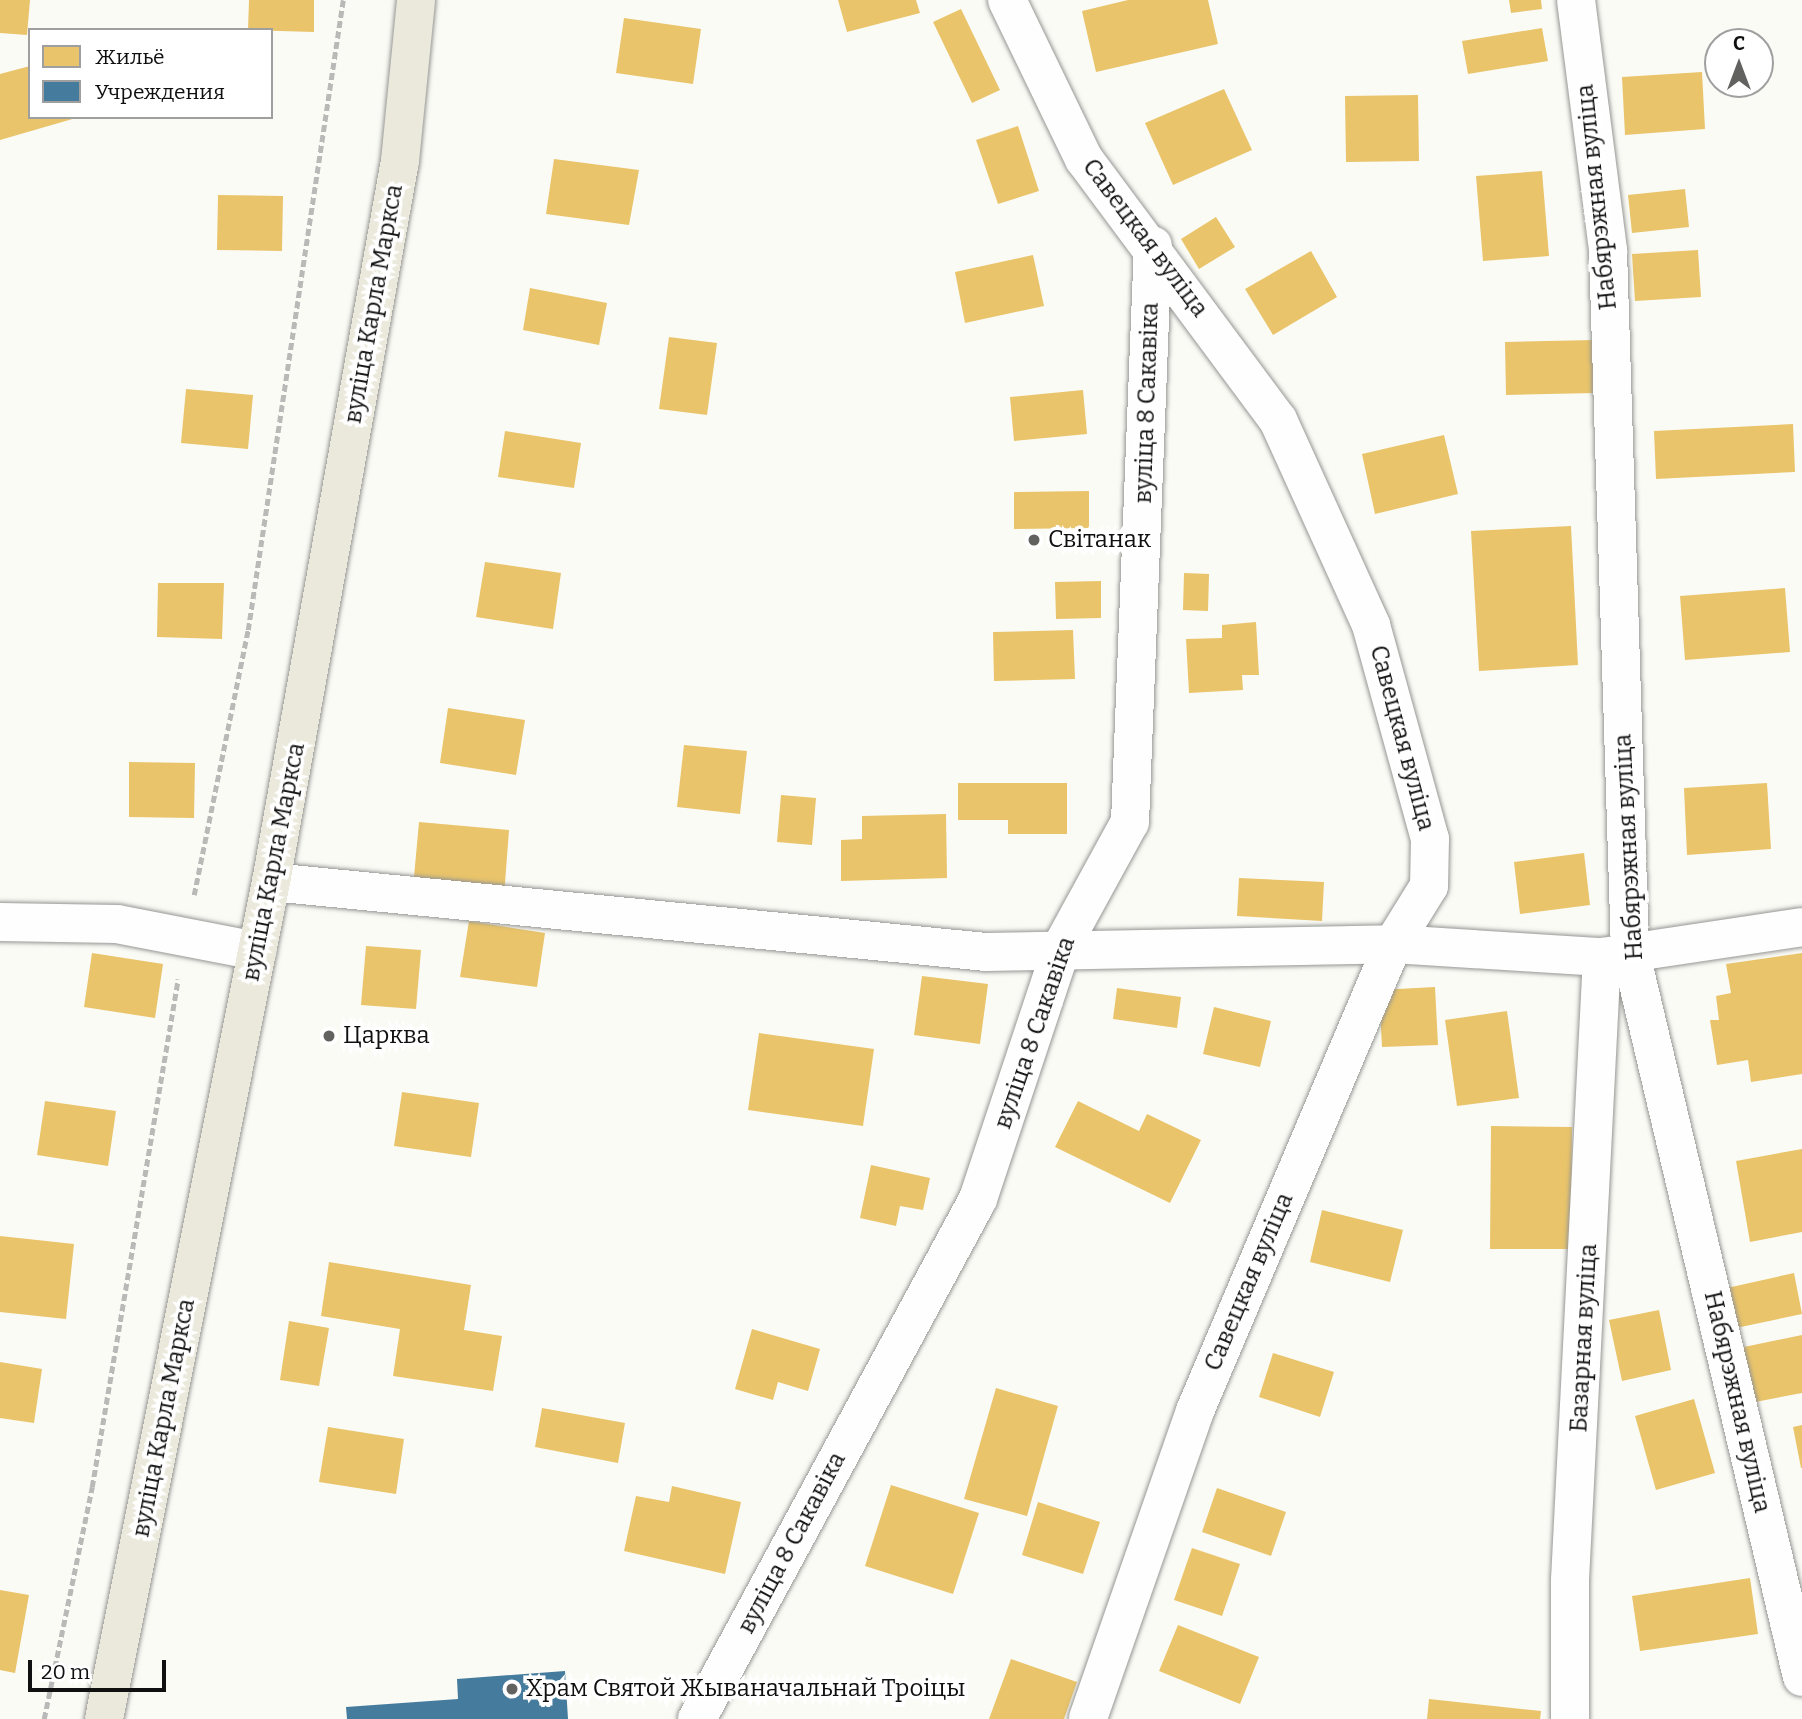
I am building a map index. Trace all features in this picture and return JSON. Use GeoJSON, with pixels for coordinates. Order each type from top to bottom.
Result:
{"type":"FeatureCollection","features":[{"type":"Feature","properties":{"kind":"main road","name":"вуліца Карла Маркса"},"geometry":{"type":"LineString","coordinates":[[104,1719],[271,882],[400,161],[416,0]]}},
{"type":"Feature","properties":{"kind":"street","name":"Савецкая вуліца"},"geometry":{"type":"LineString","coordinates":[[1007,0],[1084,159],[1153,245],[1278,420],[1371,625],[1430,839],[1429,886],[1393,944],[1195,1411],[1088,1719]]}},
{"type":"Feature","properties":{"kind":"street","name":"Набярэжная вуліца"},"geometry":{"type":"LineString","coordinates":[[1576,0],[1608,251],[1616,954],[1802,1677]]}},
{"type":"Feature","properties":{"kind":"street","name":"вуліца 8 Сакавіка"},"geometry":{"type":"LineString","coordinates":[[697,1719],[978,1199],[1062,946],[1130,822],[1153,245]]}},
{"type":"Feature","properties":{"kind":"street"},"geometry":{"type":"LineString","coordinates":[[271,882],[986,952],[1062,946],[1393,944],[1616,954],[1802,927]]}},
{"type":"Feature","properties":{"kind":"street"},"geometry":{"type":"LineString","coordinates":[[0,922],[117,924],[257,951]]}},
{"type":"Feature","properties":{"kind":"street","name":"Базарная вуліца"},"geometry":{"type":"LineString","coordinates":[[1570,1719],[1570,1580],[1616,954]]}},
{"type":"Feature","properties":{"kind":"path"},"geometry":{"type":"LineString","coordinates":[[44,1719],[92,1487],[185,937],[248,630],[343,0]]}},
{"type":"Feature","properties":{"kind":"building: Жильё"},"geometry":{"type":"Polygon","coordinates":[[[0,0],[30,0],[27,35],[0,33],[0,0]]]}},
{"type":"Feature","properties":{"kind":"building: Жильё"},"geometry":{"type":"Polygon","coordinates":[[[249,0],[314,0],[314,32],[248,28],[249,0]]]}},
{"type":"Feature","properties":{"kind":"building: Жильё"},"geometry":{"type":"Polygon","coordinates":[[[838,0],[916,0],[920,13],[847,32],[838,0]]]}},
{"type":"Feature","properties":{"kind":"building: Жильё"},"geometry":{"type":"Polygon","coordinates":[[[1128,0],[1208,0],[1218,44],[1096,72],[1082,11],[1128,0]]]}},
{"type":"Feature","properties":{"kind":"building: Жильё"},"geometry":{"type":"Polygon","coordinates":[[[1509,0],[1541,0],[1542,9],[1511,13],[1509,0]]]}},
{"type":"Feature","properties":{"kind":"building: Жильё"},"geometry":{"type":"Polygon","coordinates":[[[961,9],[1000,90],[972,103],[933,22],[961,9]]]}},
{"type":"Feature","properties":{"kind":"building: Жильё"},"geometry":{"type":"Polygon","coordinates":[[[624,18],[701,29],[693,84],[616,73],[624,18]]]}},
{"type":"Feature","properties":{"kind":"building: Жильё"},"geometry":{"type":"Polygon","coordinates":[[[1542,28],[1548,61],[1468,74],[1462,41],[1542,28]]]}},
{"type":"Feature","properties":{"kind":"building: Жильё"},"geometry":{"type":"Polygon","coordinates":[[[28,67],[28,119],[73,119],[0,140],[0,74],[28,67]]]}},
{"type":"Feature","properties":{"kind":"building: Жильё"},"geometry":{"type":"Polygon","coordinates":[[[1702,72],[1705,129],[1625,135],[1622,77],[1702,72]]]}},
{"type":"Feature","properties":{"kind":"building: Жильё"},"geometry":{"type":"Polygon","coordinates":[[[1224,89],[1252,150],[1173,185],[1145,123],[1224,89]]]}},
{"type":"Feature","properties":{"kind":"building: Жильё"},"geometry":{"type":"Polygon","coordinates":[[[1418,95],[1419,161],[1346,162],[1345,96],[1418,95]]]}},
{"type":"Feature","properties":{"kind":"building: Жильё"},"geometry":{"type":"Polygon","coordinates":[[[1018,126],[1039,191],[998,204],[976,140],[1018,126]]]}},
{"type":"Feature","properties":{"kind":"building: Жильё"},"geometry":{"type":"Polygon","coordinates":[[[554,159],[639,170],[629,225],[546,214],[554,159]]]}},
{"type":"Feature","properties":{"kind":"building: Жильё"},"geometry":{"type":"Polygon","coordinates":[[[1542,171],[1549,256],[1483,261],[1476,176],[1542,171]]]}},
{"type":"Feature","properties":{"kind":"building: Жильё"},"geometry":{"type":"Polygon","coordinates":[[[1685,189],[1689,227],[1632,233],[1628,195],[1685,189]]]}},
{"type":"Feature","properties":{"kind":"building: Жильё"},"geometry":{"type":"Polygon","coordinates":[[[218,195],[283,196],[282,251],[217,250],[218,195]]]}},
{"type":"Feature","properties":{"kind":"building: Жильё"},"geometry":{"type":"Polygon","coordinates":[[[1216,217],[1235,247],[1199,269],[1181,239],[1216,217]]]}},
{"type":"Feature","properties":{"kind":"building: Жильё"},"geometry":{"type":"Polygon","coordinates":[[[1698,250],[1701,297],[1635,301],[1632,254],[1698,250]]]}},
{"type":"Feature","properties":{"kind":"building: Жильё"},"geometry":{"type":"Polygon","coordinates":[[[1311,251],[1337,297],[1273,335],[1245,289],[1311,251]]]}},
{"type":"Feature","properties":{"kind":"building: Жильё"},"geometry":{"type":"Polygon","coordinates":[[[1033,255],[1044,306],[965,323],[955,272],[1033,255]]]}},
{"type":"Feature","properties":{"kind":"building: Жильё"},"geometry":{"type":"Polygon","coordinates":[[[530,288],[607,303],[599,345],[523,330],[530,288]]]}},
{"type":"Feature","properties":{"kind":"building: Жильё"},"geometry":{"type":"Polygon","coordinates":[[[669,337],[717,343],[707,415],[659,409],[669,337]]]}},
{"type":"Feature","properties":{"kind":"building: Жильё"},"geometry":{"type":"Polygon","coordinates":[[[1594,340],[1595,393],[1506,395],[1505,342],[1594,340]]]}},
{"type":"Feature","properties":{"kind":"building: Жильё"},"geometry":{"type":"Polygon","coordinates":[[[186,389],[253,395],[248,449],[181,443],[186,389]]]}},
{"type":"Feature","properties":{"kind":"building: Жильё"},"geometry":{"type":"Polygon","coordinates":[[[1083,390],[1087,434],[1014,441],[1010,397],[1083,390]]]}},
{"type":"Feature","properties":{"kind":"building: Жильё"},"geometry":{"type":"Polygon","coordinates":[[[1793,424],[1795,472],[1656,479],[1654,431],[1793,424]]]}},
{"type":"Feature","properties":{"kind":"building: Жильё"},"geometry":{"type":"Polygon","coordinates":[[[505,431],[581,443],[574,488],[498,477],[505,431]]]}},
{"type":"Feature","properties":{"kind":"building: Жильё"},"geometry":{"type":"Polygon","coordinates":[[[1444,435],[1458,494],[1375,514],[1362,454],[1444,435]]]}},
{"type":"Feature","properties":{"kind":"building: Жильё"},"geometry":{"type":"Polygon","coordinates":[[[1089,491],[1089,528],[1014,529],[1014,492],[1089,491]]]}},
{"type":"Feature","properties":{"kind":"building: Жильё"},"geometry":{"type":"Polygon","coordinates":[[[1571,526],[1578,665],[1479,671],[1471,531],[1571,526]]]}},
{"type":"Feature","properties":{"kind":"building: Жильё"},"geometry":{"type":"Polygon","coordinates":[[[485,562],[561,573],[553,629],[476,617],[485,562]]]}},
{"type":"Feature","properties":{"kind":"building: Жильё"},"geometry":{"type":"Polygon","coordinates":[[[1184,573],[1209,574],[1208,611],[1183,610],[1184,573]]]}},
{"type":"Feature","properties":{"kind":"building: Жильё"},"geometry":{"type":"Polygon","coordinates":[[[1101,581],[1101,618],[1056,619],[1055,582],[1101,581]]]}},
{"type":"Feature","properties":{"kind":"building: Жильё"},"geometry":{"type":"Polygon","coordinates":[[[158,583],[224,583],[222,639],[157,637],[158,583]]]}},
{"type":"Feature","properties":{"kind":"building: Жильё"},"geometry":{"type":"Polygon","coordinates":[[[1785,588],[1790,652],[1685,660],[1680,596],[1785,588]]]}},
{"type":"Feature","properties":{"kind":"building: Жильё"},"geometry":{"type":"Polygon","coordinates":[[[1256,622],[1259,675],[1242,675],[1243,690],[1189,693],[1186,639],[1222,638],[1222,625],[1256,622]]]}},
{"type":"Feature","properties":{"kind":"building: Жильё"},"geometry":{"type":"Polygon","coordinates":[[[1073,630],[1075,679],[994,681],[993,632],[1073,630]]]}},
{"type":"Feature","properties":{"kind":"building: Жильё"},"geometry":{"type":"Polygon","coordinates":[[[448,708],[525,720],[516,775],[440,763],[448,708]]]}},
{"type":"Feature","properties":{"kind":"building: Жильё"},"geometry":{"type":"Polygon","coordinates":[[[684,745],[747,751],[740,814],[677,807],[684,745]]]}},
{"type":"Feature","properties":{"kind":"building: Жильё"},"geometry":{"type":"Polygon","coordinates":[[[129,762],[195,763],[194,818],[129,817],[129,762]]]}},
{"type":"Feature","properties":{"kind":"building: Жильё"},"geometry":{"type":"Polygon","coordinates":[[[958,783],[1067,783],[1067,834],[1008,834],[1008,820],[958,820],[958,783]]]}},
{"type":"Feature","properties":{"kind":"building: Жильё"},"geometry":{"type":"Polygon","coordinates":[[[1767,783],[1771,849],[1687,855],[1684,788],[1767,783]]]}},
{"type":"Feature","properties":{"kind":"building: Жильё"},"geometry":{"type":"Polygon","coordinates":[[[781,795],[816,798],[812,845],[777,842],[781,795]]]}},
{"type":"Feature","properties":{"kind":"building: Жильё"},"geometry":{"type":"Polygon","coordinates":[[[946,814],[947,878],[841,881],[841,840],[862,839],[862,816],[946,814]]]}},
{"type":"Feature","properties":{"kind":"building: Жильё"},"geometry":{"type":"Polygon","coordinates":[[[419,822],[509,830],[504,896],[413,888],[419,822]]]}},
{"type":"Feature","properties":{"kind":"building: Жильё"},"geometry":{"type":"Polygon","coordinates":[[[1584,853],[1590,905],[1520,914],[1514,862],[1584,853]]]}},
{"type":"Feature","properties":{"kind":"building: Жильё"},"geometry":{"type":"Polygon","coordinates":[[[1239,878],[1324,882],[1322,921],[1237,916],[1239,878]]]}},
{"type":"Feature","properties":{"kind":"building: Жильё"},"geometry":{"type":"Polygon","coordinates":[[[469,921],[545,933],[537,987],[460,977],[469,921]]]}},
{"type":"Feature","properties":{"kind":"building: Жильё"},"geometry":{"type":"Polygon","coordinates":[[[366,946],[421,950],[416,1009],[361,1005],[366,946]]]}},
{"type":"Feature","properties":{"kind":"building: Жильё"},"geometry":{"type":"Polygon","coordinates":[[[92,953],[163,964],[155,1018],[84,1007],[92,953]]]}},
{"type":"Feature","properties":{"kind":"building: Жильё"},"geometry":{"type":"Polygon","coordinates":[[[1802,953],[1802,1074],[1751,1082],[1748,1060],[1717,1065],[1710,1020],[1719,1020],[1716,996],[1731,993],[1726,964],[1802,953]]]}},
{"type":"Feature","properties":{"kind":"building: Жильё"},"geometry":{"type":"Polygon","coordinates":[[[922,976],[988,984],[980,1044],[914,1035],[922,976]]]}},
{"type":"Feature","properties":{"kind":"building: Жильё"},"geometry":{"type":"Polygon","coordinates":[[[1435,987],[1438,1045],[1382,1047],[1379,990],[1435,987]]]}},
{"type":"Feature","properties":{"kind":"building: Жильё"},"geometry":{"type":"Polygon","coordinates":[[[1117,988],[1181,997],[1177,1028],[1113,1019],[1117,988]]]}},
{"type":"Feature","properties":{"kind":"building: Жильё"},"geometry":{"type":"Polygon","coordinates":[[[1214,1007],[1271,1021],[1260,1067],[1203,1054],[1214,1007]]]}},
{"type":"Feature","properties":{"kind":"building: Жильё"},"geometry":{"type":"Polygon","coordinates":[[[1507,1011],[1519,1098],[1457,1106],[1445,1020],[1507,1011]]]}},
{"type":"Feature","properties":{"kind":"building: Жильё"},"geometry":{"type":"Polygon","coordinates":[[[759,1033],[874,1049],[863,1126],[748,1110],[759,1033]]]}},
{"type":"Feature","properties":{"kind":"building: Жильё"},"geometry":{"type":"Polygon","coordinates":[[[402,1092],[479,1103],[471,1157],[394,1146],[402,1092]]]}},
{"type":"Feature","properties":{"kind":"building: Жильё"},"geometry":{"type":"Polygon","coordinates":[[[45,1101],[116,1111],[108,1166],[37,1155],[45,1101]]]}},
{"type":"Feature","properties":{"kind":"building: Жильё"},"geometry":{"type":"Polygon","coordinates":[[[1078,1101],[1139,1131],[1147,1114],[1201,1140],[1170,1203],[1055,1147],[1078,1101]]]}},
{"type":"Feature","properties":{"kind":"building: Жильё"},"geometry":{"type":"Polygon","coordinates":[[[1491,1126],[1572,1127],[1571,1249],[1490,1249],[1491,1126]]]}},
{"type":"Feature","properties":{"kind":"building: Жильё"},"geometry":{"type":"Polygon","coordinates":[[[1802,1149],[1802,1232],[1750,1242],[1736,1161],[1802,1149]]]}},
{"type":"Feature","properties":{"kind":"building: Жильё"},"geometry":{"type":"Polygon","coordinates":[[[871,1165],[930,1178],[923,1210],[900,1206],[896,1226],[860,1218],[871,1165]]]}},
{"type":"Feature","properties":{"kind":"building: Жильё"},"geometry":{"type":"Polygon","coordinates":[[[1322,1210],[1403,1230],[1390,1282],[1310,1262],[1322,1210]]]}},
{"type":"Feature","properties":{"kind":"building: Жильё"},"geometry":{"type":"Polygon","coordinates":[[[0,1236],[74,1244],[66,1319],[0,1312],[0,1236]]]}},
{"type":"Feature","properties":{"kind":"building: Жильё"},"geometry":{"type":"Polygon","coordinates":[[[329,1262],[471,1285],[464,1330],[502,1336],[493,1391],[393,1376],[400,1329],[321,1316],[329,1262]]]}},
{"type":"Feature","properties":{"kind":"building: Жильё"},"geometry":{"type":"Polygon","coordinates":[[[1794,1273],[1802,1314],[1736,1328],[1727,1288],[1794,1273]]]}},
{"type":"Feature","properties":{"kind":"building: Жильё"},"geometry":{"type":"Polygon","coordinates":[[[1659,1310],[1671,1370],[1622,1381],[1609,1320],[1659,1310]]]}},
{"type":"Feature","properties":{"kind":"building: Жильё"},"geometry":{"type":"Polygon","coordinates":[[[289,1321],[329,1328],[319,1386],[280,1380],[289,1321]]]}},
{"type":"Feature","properties":{"kind":"building: Жильё"},"geometry":{"type":"Polygon","coordinates":[[[752,1329],[820,1349],[808,1391],[778,1382],[773,1400],[735,1389],[752,1329]]]}},
{"type":"Feature","properties":{"kind":"building: Жильё"},"geometry":{"type":"Polygon","coordinates":[[[1802,1335],[1802,1393],[1750,1403],[1739,1348],[1802,1335]]]}},
{"type":"Feature","properties":{"kind":"building: Жильё"},"geometry":{"type":"Polygon","coordinates":[[[1273,1353],[1334,1372],[1320,1417],[1259,1397],[1273,1353]]]}},
{"type":"Feature","properties":{"kind":"building: Жильё"},"geometry":{"type":"Polygon","coordinates":[[[0,1362],[42,1369],[34,1423],[0,1418],[0,1362]]]}},
{"type":"Feature","properties":{"kind":"building: Жильё"},"geometry":{"type":"Polygon","coordinates":[[[996,1388],[1058,1406],[1027,1516],[964,1499],[996,1388]]]}},
{"type":"Feature","properties":{"kind":"building: Жильё"},"geometry":{"type":"Polygon","coordinates":[[[1694,1399],[1715,1473],[1656,1490],[1635,1416],[1694,1399]]]}},
{"type":"Feature","properties":{"kind":"building: Жильё"},"geometry":{"type":"Polygon","coordinates":[[[542,1408],[625,1423],[618,1463],[535,1447],[542,1408]]]}},
{"type":"Feature","properties":{"kind":"building: Жильё"},"geometry":{"type":"Polygon","coordinates":[[[1802,1425],[1802,1468],[1801,1468],[1793,1427],[1802,1425]]]}},
{"type":"Feature","properties":{"kind":"building: Жильё"},"geometry":{"type":"Polygon","coordinates":[[[328,1427],[404,1439],[396,1494],[319,1482],[328,1427]]]}},
{"type":"Feature","properties":{"kind":"building: Жильё"},"geometry":{"type":"Polygon","coordinates":[[[891,1485],[979,1513],[953,1594],[865,1566],[891,1485]]]}},
{"type":"Feature","properties":{"kind":"building: Жильё"},"geometry":{"type":"Polygon","coordinates":[[[672,1486],[741,1502],[725,1574],[624,1551],[636,1496],[669,1502],[672,1486]]]}},
{"type":"Feature","properties":{"kind":"building: Жильё"},"geometry":{"type":"Polygon","coordinates":[[[1217,1488],[1286,1512],[1271,1556],[1202,1532],[1217,1488]]]}},
{"type":"Feature","properties":{"kind":"building: Жильё"},"geometry":{"type":"Polygon","coordinates":[[[1038,1502],[1100,1522],[1083,1574],[1022,1555],[1038,1502]]]}},
{"type":"Feature","properties":{"kind":"building: Жильё"},"geometry":{"type":"Polygon","coordinates":[[[1192,1548],[1240,1564],[1222,1616],[1174,1600],[1192,1548]]]}},
{"type":"Feature","properties":{"kind":"building: Жильё"},"geometry":{"type":"Polygon","coordinates":[[[1750,1578],[1758,1634],[1640,1651],[1632,1596],[1750,1578]]]}},
{"type":"Feature","properties":{"kind":"building: Жильё"},"geometry":{"type":"Polygon","coordinates":[[[0,1590],[29,1595],[15,1673],[0,1670],[0,1590]]]}},
{"type":"Feature","properties":{"kind":"building: Жильё"},"geometry":{"type":"Polygon","coordinates":[[[1178,1625],[1259,1657],[1240,1704],[1159,1671],[1178,1625]]]}},
{"type":"Feature","properties":{"kind":"building: Жильё"},"geometry":{"type":"Polygon","coordinates":[[[1011,1659],[1077,1682],[1064,1719],[989,1719],[1011,1659]]]}},
{"type":"Feature","properties":{"kind":"building: Жильё"},"geometry":{"type":"Polygon","coordinates":[[[1429,1699],[1541,1711],[1540,1719],[1427,1719],[1429,1699]]]}},
{"type":"Feature","properties":{"kind":"building: Учреждения","name":"Храм Святой Жываначальнай Троіцы"},"geometry":{"type":"Polygon","coordinates":[[[565,1671],[568,1719],[347,1719],[346,1707],[458,1699],[457,1679],[565,1671]]]}},
{"type":"Feature","properties":{"kind":"place","name":"Світанак"},"geometry":{"type":"Point","coordinates":[1034,540]}},
{"type":"Feature","properties":{"kind":"place","name":"Царква"},"geometry":{"type":"Point","coordinates":[329,1036]}},
{"type":"Feature","properties":{"kind":"place","name":"Храм Святой Жываначальнай Троіцы"},"geometry":{"type":"Point","coordinates":[512,1689]}}]}
